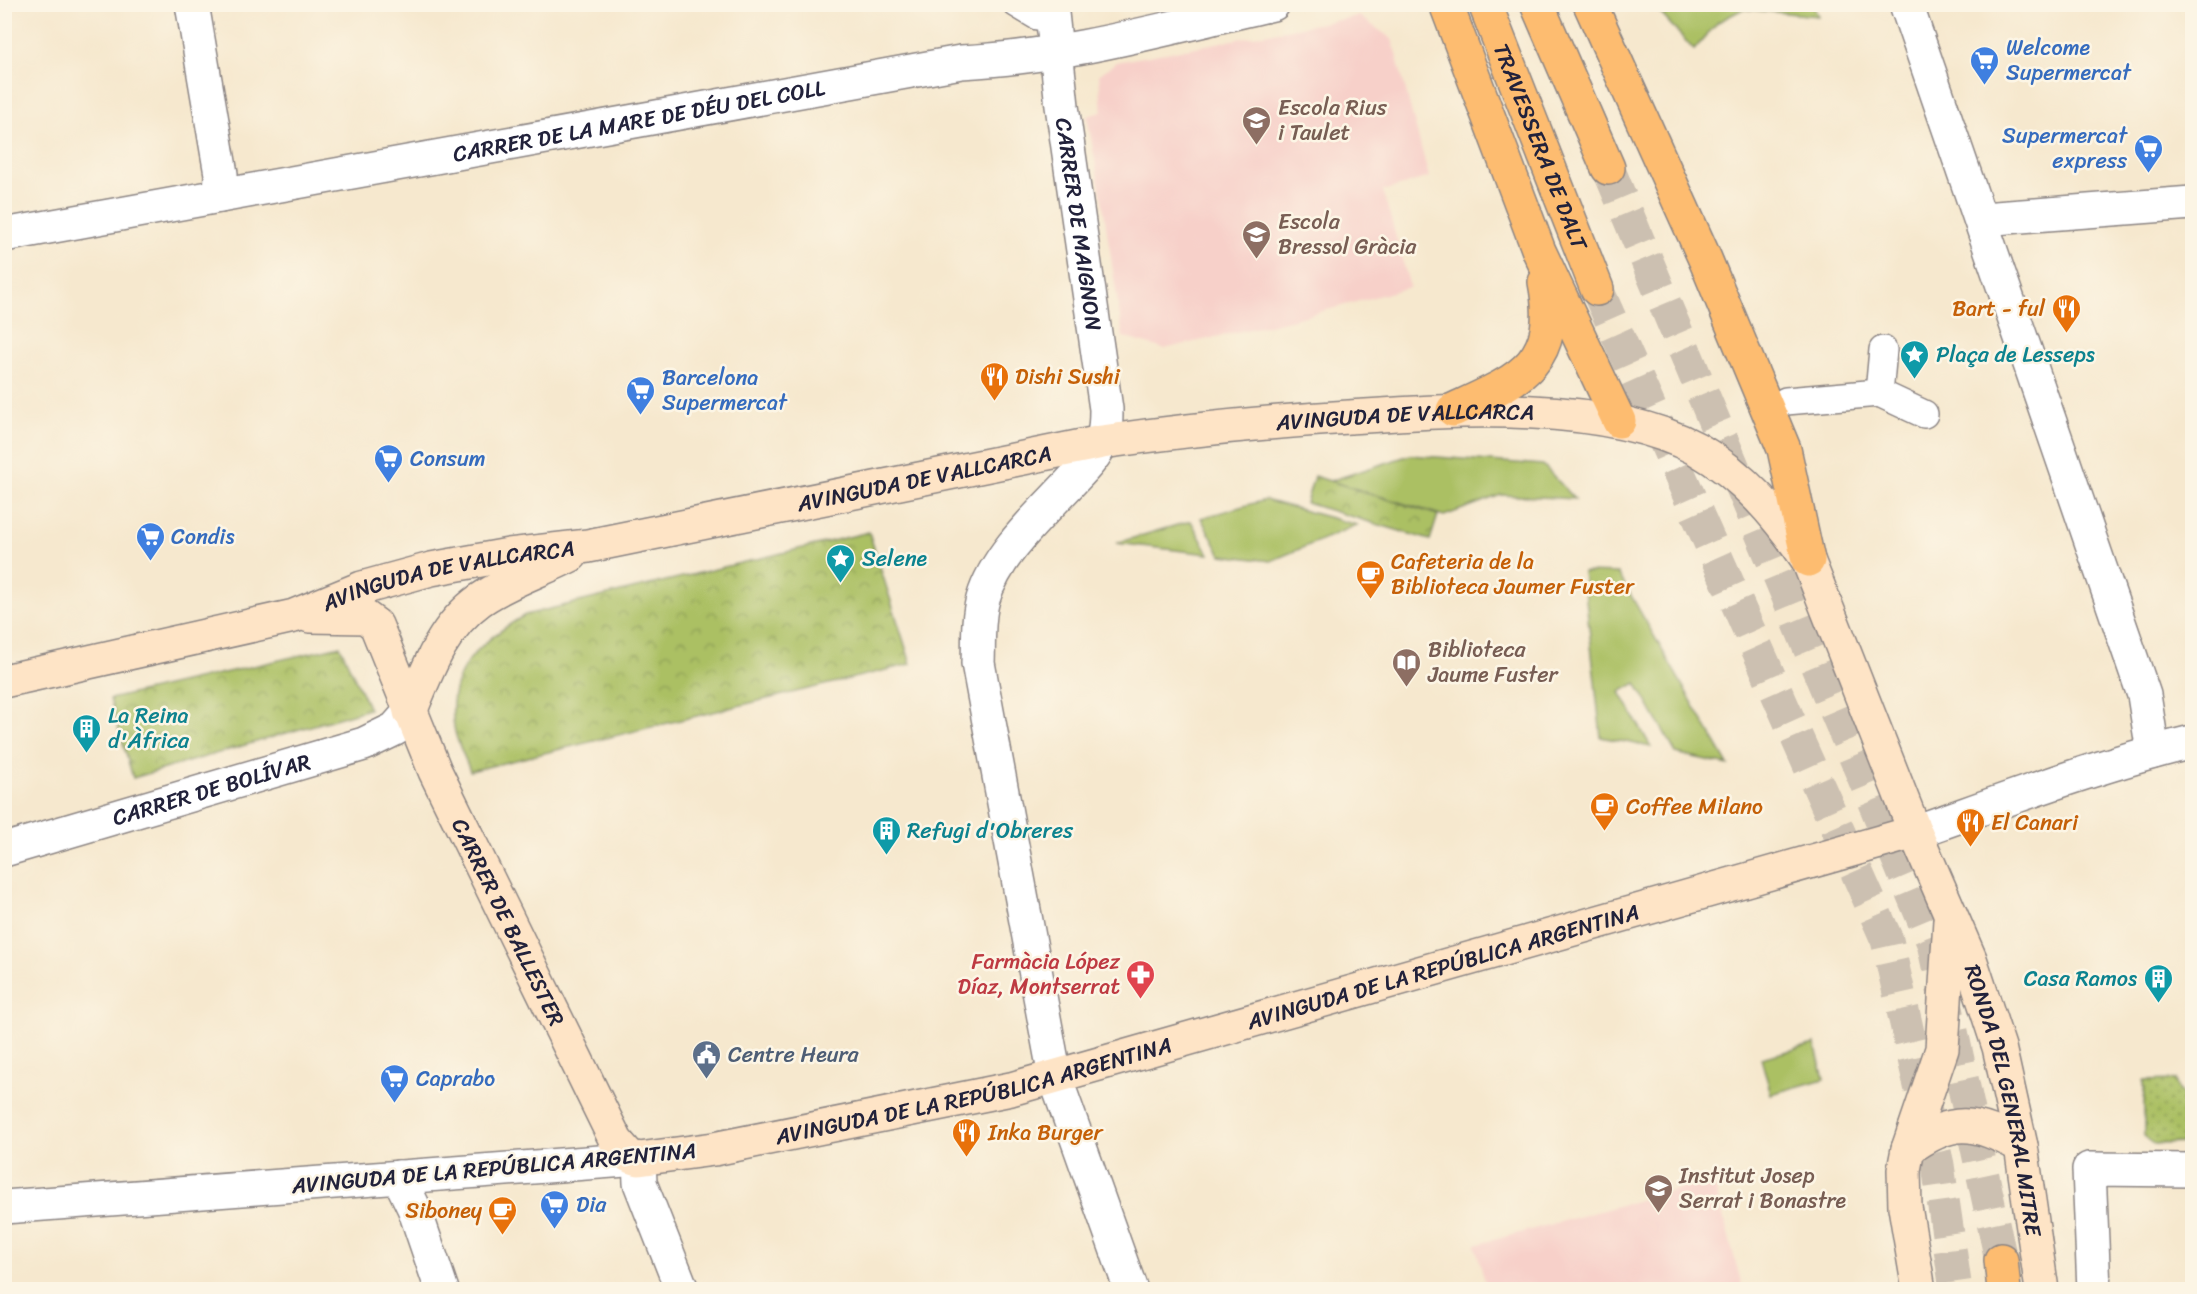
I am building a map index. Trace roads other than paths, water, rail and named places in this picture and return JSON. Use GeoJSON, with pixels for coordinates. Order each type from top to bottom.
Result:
{"type":"FeatureCollection","features":[{"type":"Feature","properties":{"kind":"main road"},"geometry":{"type":"LineString","coordinates":[[1446,4],[1539,251],[1619,421]]}},
{"type":"Feature","properties":{"kind":"main road","name":"TRAVESSERA DE DALT"},"geometry":{"type":"LineString","coordinates":[[1485,4],[1597,289]]}},
{"type":"Feature","properties":{"kind":"main road"},"geometry":{"type":"LineString","coordinates":[[1537,4],[1608,168]]}},
{"type":"Feature","properties":{"kind":"main road"},"geometry":{"type":"LineString","coordinates":[[1590,4],[1705,259],[1784,449],[1808,560],[1915,832]]}},
{"type":"Feature","properties":{"kind":"main road"},"geometry":{"type":"LineString","coordinates":[[1452,410],[1505,386],[1520,376],[1543,345],[1549,330],[1551,311],[1539,251]]}},
{"type":"Feature","properties":{"kind":"main road","name":"AVINGUDA DE VALLCARCA"},"geometry":{"type":"LineString","coordinates":[[4,681],[294,616],[362,588],[431,569],[509,555],[588,546],[1102,442],[1186,430],[1452,410],[1619,421],[1674,439],[1718,462],[1756,494],[1785,527],[1808,560]]}},
{"type":"Feature","properties":{"kind":"main road"},"geometry":{"type":"LineString","coordinates":[[410,712],[428,667],[446,635],[480,600],[588,546]]}},
{"type":"Feature","properties":{"kind":"main road","name":"CARRER DE BALLESTER"},"geometry":{"type":"LineString","coordinates":[[294,616],[355,616],[372,621],[379,629],[435,771],[616,1141],[629,1156],[639,1159]]}},
{"type":"Feature","properties":{"kind":"main road","name":"AVINGUDA DE LA REPÚBLICA ARGENTINA"},"geometry":{"type":"LineString","coordinates":[[639,1159],[714,1149],[999,1092],[1915,832]]}},
{"type":"Feature","properties":{"kind":"main road","name":"RONDA DEL GENERAL MITRE"},"geometry":{"type":"LineString","coordinates":[[1915,832],[1970,959],[1999,1047],[2021,1146],[2042,1290]]}},
{"type":"Feature","properties":{"kind":"main road","name":"RONDA DEL GENERAL MITRE"},"geometry":{"type":"LineString","coordinates":[[1919,1290],[1905,1207],[1904,1170],[1908,1149],[1942,1049],[1950,915]]}},
{"type":"Feature","properties":{"kind":"main road"},"geometry":{"type":"LineString","coordinates":[[1908,1149],[1924,1137],[1960,1125],[1983,1127],[2021,1146]]}},
{"type":"Feature","properties":{"kind":"street"},"geometry":{"type":"LineString","coordinates":[[192,4],[221,174],[220,196]]}},
{"type":"Feature","properties":{"kind":"street","name":"CARRER DE LA MARE DE DÉU DEL COLL"},"geometry":{"type":"LineString","coordinates":[[4,235],[962,62],[1009,59],[1056,52],[1273,4]]}},
{"type":"Feature","properties":{"kind":"street"},"geometry":{"type":"LineString","coordinates":[[1906,4],[1982,219],[2144,695],[2153,752]]}},
{"type":"Feature","properties":{"kind":"street","name":"CARRER DE MAIGNON"},"geometry":{"type":"LineString","coordinates":[[1035,8],[1056,52],[1106,409],[1102,442]]}},
{"type":"Feature","properties":{"kind":"street"},"geometry":{"type":"LineString","coordinates":[[1982,219],[2193,203]]}},
{"type":"Feature","properties":{"kind":"street"},"geometry":{"type":"LineString","coordinates":[[1879,393],[1883,350]]}},
{"type":"Feature","properties":{"kind":"street"},"geometry":{"type":"LineString","coordinates":[[1786,400],[1879,393],[1924,414]]}},
{"type":"Feature","properties":{"kind":"street"},"geometry":{"type":"LineString","coordinates":[[1102,442],[1091,459],[1007,555],[983,597],[979,617],[978,663],[1055,1077],[1131,1290]]}},
{"type":"Feature","properties":{"kind":"street","name":"CARRER DE BOLÍVAR"},"geometry":{"type":"LineString","coordinates":[[4,850],[364,744],[395,729],[410,712]]}},
{"type":"Feature","properties":{"kind":"street"},"geometry":{"type":"LineString","coordinates":[[1915,832],[2021,794],[2153,752],[2193,742]]}},
{"type":"Feature","properties":{"kind":"street"},"geometry":{"type":"LineString","coordinates":[[639,1159],[640,1184],[682,1290]]}},
{"type":"Feature","properties":{"kind":"street","name":"AVINGUDA DE LA REPÚBLICA ARGENTINA"},"geometry":{"type":"LineString","coordinates":[[4,1208],[639,1159]]}},
{"type":"Feature","properties":{"kind":"street"},"geometry":{"type":"LineString","coordinates":[[2094,1290],[2089,1169],[2193,1170]]}},
{"type":"Feature","properties":{"kind":"street"},"geometry":{"type":"LineString","coordinates":[[399,1177],[414,1208],[442,1290]]}},
{"type":"Feature","properties":{"kind":"tunnel"},"geometry":{"type":"LineString","coordinates":[[1608,168],[1933,943],[2001,1260]]}},
{"type":"Feature","properties":{"kind":"tunnel"},"geometry":{"type":"LineString","coordinates":[[1597,289],[1887,940],[1938,1165],[1956,1290]]}},
{"type":"Feature","properties":{"kind":"place","name":"Welcome Supermercat"},"geometry":{"type":"Point","coordinates":[1985,86]}},
{"type":"Feature","properties":{"kind":"place","name":"Escola Rius i Taulet"},"geometry":{"type":"Point","coordinates":[1257,146]}},
{"type":"Feature","properties":{"kind":"place","name":"Supermercat express"},"geometry":{"type":"Point","coordinates":[2148,174]}},
{"type":"Feature","properties":{"kind":"place","name":"Escola Bressol Gràcia"},"geometry":{"type":"Point","coordinates":[1257,260]}},
{"type":"Feature","properties":{"kind":"place","name":"Bart - ful"},"geometry":{"type":"Point","coordinates":[2066,334]}},
{"type":"Feature","properties":{"kind":"place","name":"Plaça de Lesseps"},"geometry":{"type":"Point","coordinates":[1915,380]}},
{"type":"Feature","properties":{"kind":"place","name":"Dishi Sushi"},"geometry":{"type":"Point","coordinates":[994,402]}},
{"type":"Feature","properties":{"kind":"place","name":"Barcelona Supermercat"},"geometry":{"type":"Point","coordinates":[641,416]}},
{"type":"Feature","properties":{"kind":"place","name":"Consum"},"geometry":{"type":"Point","coordinates":[389,484]}},
{"type":"Feature","properties":{"kind":"place","name":"Condis"},"geometry":{"type":"Point","coordinates":[150,562]}},
{"type":"Feature","properties":{"kind":"place","name":"Selene"},"geometry":{"type":"Point","coordinates":[841,584]}},
{"type":"Feature","properties":{"kind":"place","name":"Cafeteria de la Biblioteca Jaumer Fuster"},"geometry":{"type":"Point","coordinates":[1370,600]}},
{"type":"Feature","properties":{"kind":"place","name":"Biblioteca Jaume Fuster"},"geometry":{"type":"Point","coordinates":[1407,688]}},
{"type":"Feature","properties":{"kind":"place","name":"La Reina d'Àfrica"},"geometry":{"type":"Point","coordinates":[87,754]}},
{"type":"Feature","properties":{"kind":"place","name":"Coffee Milano"},"geometry":{"type":"Point","coordinates":[1605,832]}},
{"type":"Feature","properties":{"kind":"place","name":"El Canari"},"geometry":{"type":"Point","coordinates":[1970,848]}},
{"type":"Feature","properties":{"kind":"place","name":"Refugi d'Obreres"},"geometry":{"type":"Point","coordinates":[886,856]}},
{"type":"Feature","properties":{"kind":"place","name":"Farmàcia López Díaz, Montserrat"},"geometry":{"type":"Point","coordinates":[1141,1000]}},
{"type":"Feature","properties":{"kind":"place","name":"Casa Ramos"},"geometry":{"type":"Point","coordinates":[2158,1004]}},
{"type":"Feature","properties":{"kind":"place","name":"Centre Heura"},"geometry":{"type":"Point","coordinates":[707,1080]}},
{"type":"Feature","properties":{"kind":"place","name":"Caprabo"},"geometry":{"type":"Point","coordinates":[395,1104]}},
{"type":"Feature","properties":{"kind":"place","name":"Inka Burger"},"geometry":{"type":"Point","coordinates":[967,1158]}},
{"type":"Feature","properties":{"kind":"place","name":"Institut Josep Serrat i Bonastre"},"geometry":{"type":"Point","coordinates":[1658,1214]}},
{"type":"Feature","properties":{"kind":"place","name":"Dia"},"geometry":{"type":"Point","coordinates":[555,1230]}},
{"type":"Feature","properties":{"kind":"place","name":"Siboney"},"geometry":{"type":"Point","coordinates":[503,1236]}}]}
